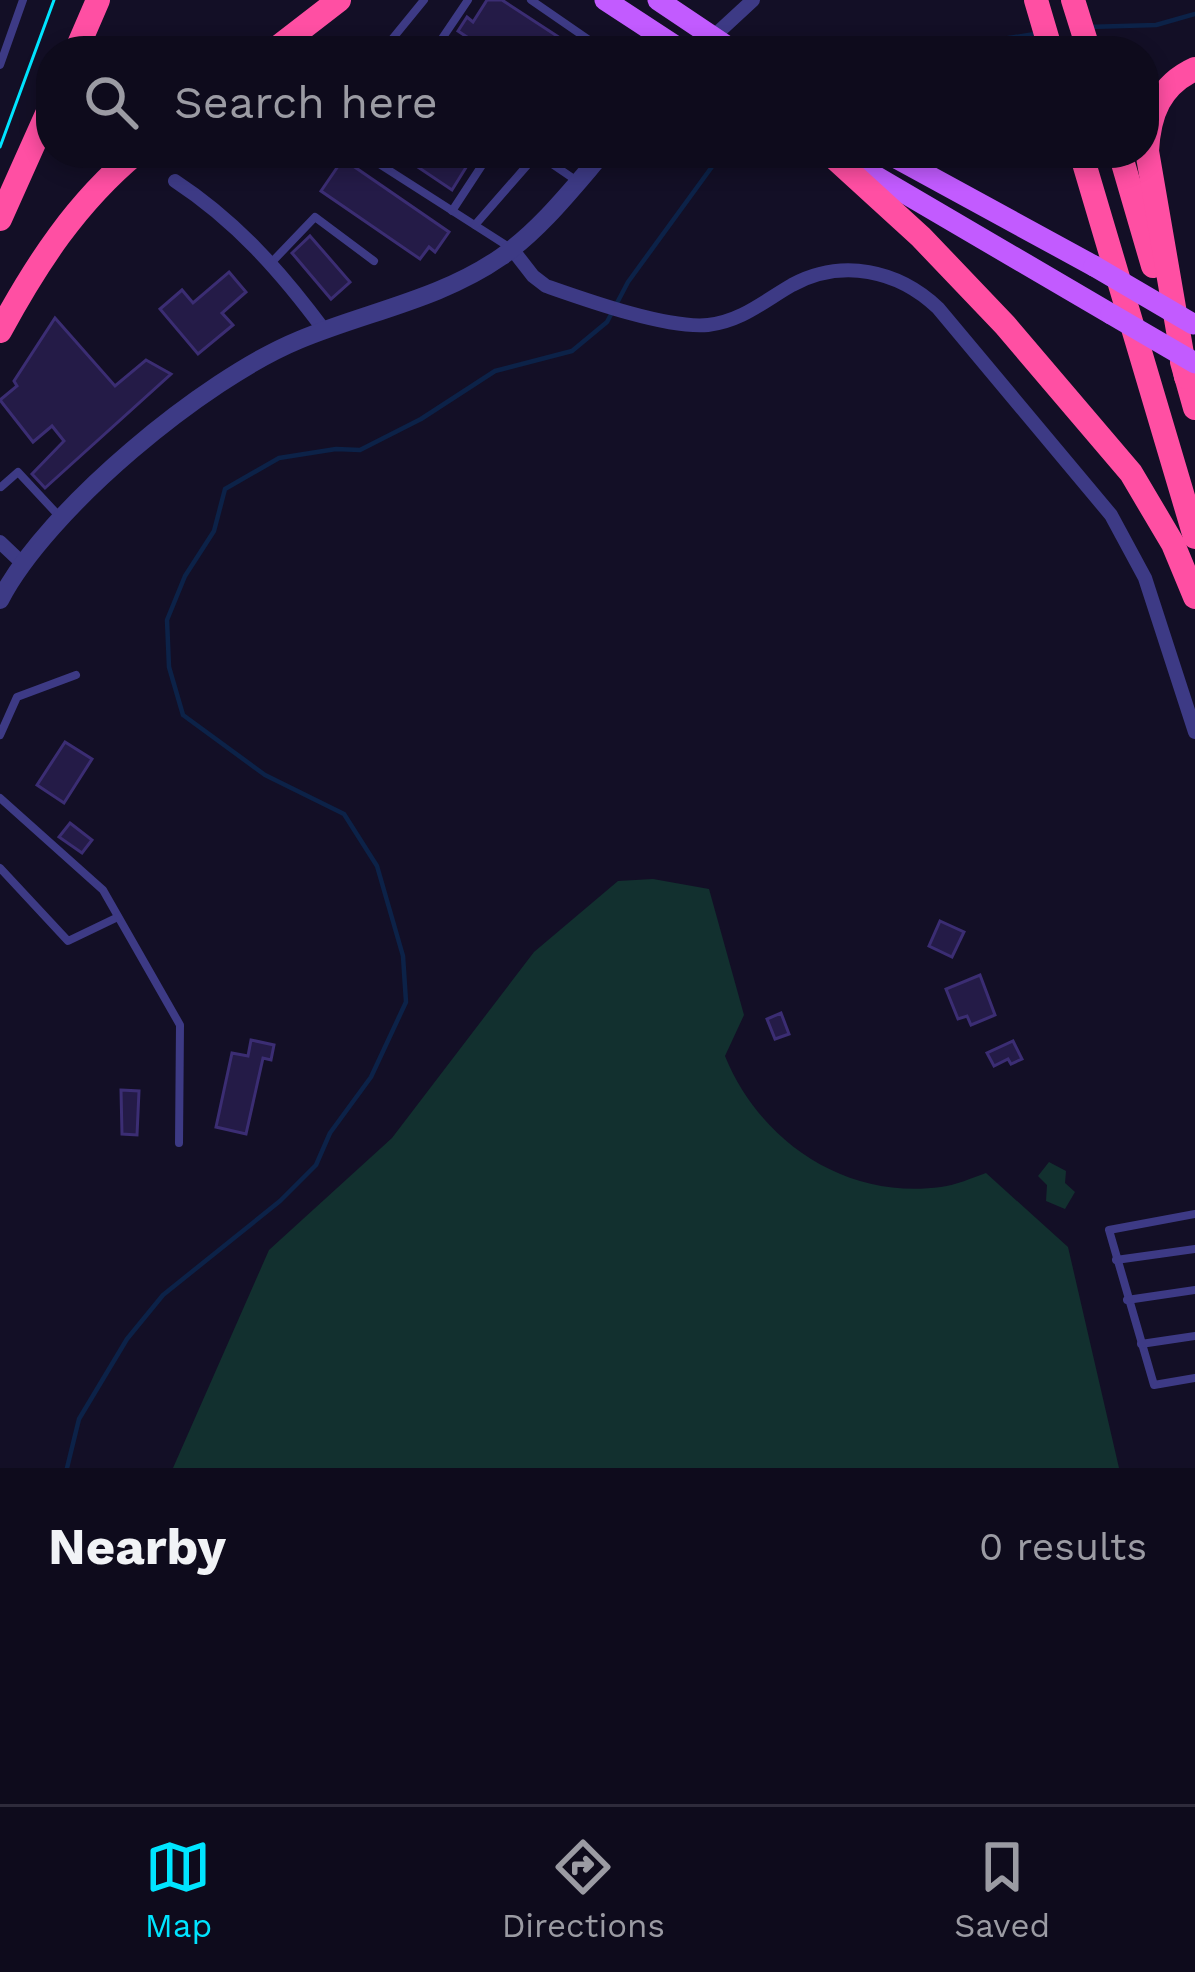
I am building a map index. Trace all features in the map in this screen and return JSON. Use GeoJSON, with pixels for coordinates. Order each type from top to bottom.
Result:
{"type":"FeatureCollection","features":[{"type":"Feature","properties":{"kind":"highway"},"geometry":{"type":"LineString","coordinates":[[292,36],[339,0]]}},
{"type":"Feature","properties":{"kind":"highway"},"geometry":{"type":"LineString","coordinates":[[1036,0],[1047,36]]}},
{"type":"Feature","properties":{"kind":"highway"},"geometry":{"type":"LineString","coordinates":[[1073,0],[1084,36]]}},
{"type":"Feature","properties":{"kind":"highway"},"geometry":{"type":"LineString","coordinates":[[83,36],[97,6]]}},
{"type":"Feature","properties":{"kind":"highway"},"geometry":{"type":"LineString","coordinates":[[1159,98],[1180,76],[1195,69]]}},
{"type":"Feature","properties":{"kind":"highway"},"geometry":{"type":"LineString","coordinates":[[0,219],[36,139]]}},
{"type":"Feature","properties":{"kind":"highway"},"geometry":{"type":"LineString","coordinates":[[0,331],[32,272],[69,220],[121,168]]}},
{"type":"Feature","properties":{"kind":"highway"},"geometry":{"type":"LineString","coordinates":[[849,168],[991,310],[1131,473],[1173,544],[1195,597]]}},
{"type":"Feature","properties":{"kind":"highway"},"geometry":{"type":"LineString","coordinates":[[1086,168],[1195,537]]}},
{"type":"Feature","properties":{"kind":"highway"},"geometry":{"type":"LineString","coordinates":[[1125,168],[1190,370]]}},
{"type":"Feature","properties":{"kind":"highway"},"geometry":{"type":"LineString","coordinates":[[1150,168],[1195,408]]}},
{"type":"Feature","properties":{"kind":"main road"},"geometry":{"type":"LineString","coordinates":[[605,0],[659,36]]}},
{"type":"Feature","properties":{"kind":"main road"},"geometry":{"type":"LineString","coordinates":[[661,1],[698,36]]}},
{"type":"Feature","properties":{"kind":"main road"},"geometry":{"type":"LineString","coordinates":[[859,168],[1111,314],[1190,370]]}},
{"type":"Feature","properties":{"kind":"main road"},"geometry":{"type":"LineString","coordinates":[[914,168],[1194,325]]}},
{"type":"Feature","properties":{"kind":"street"},"geometry":{"type":"LineString","coordinates":[[715,36],[754,0]]}},
{"type":"Feature","properties":{"kind":"street"},"geometry":{"type":"LineString","coordinates":[[0,600],[21,562],[60,517],[224,380],[273,351],[449,286],[512,249],[590,168]]}},
{"type":"Feature","properties":{"kind":"street"},"geometry":{"type":"LineString","coordinates":[[175,181],[209,204],[271,262],[324,330]]}},
{"type":"Feature","properties":{"kind":"street"},"geometry":{"type":"LineString","coordinates":[[512,249],[546,286],[676,324],[714,324],[742,316],[804,279],[843,270],[878,273],[919,292],[938,308],[1111,515],[1145,578],[1195,732]]}},
{"type":"Feature","properties":{"kind":"street"},"geometry":{"type":"LineString","coordinates":[[0,542],[21,562]]}},
{"type":"Feature","properties":{"kind":"lane"},"geometry":{"type":"LineString","coordinates":[[0,65],[23,0]]}},
{"type":"Feature","properties":{"kind":"lane"},"geometry":{"type":"LineString","coordinates":[[395,36],[424,0]]}},
{"type":"Feature","properties":{"kind":"lane"},"geometry":{"type":"LineString","coordinates":[[445,36],[468,0]]}},
{"type":"Feature","properties":{"kind":"lane"},"geometry":{"type":"LineString","coordinates":[[531,0],[583,36]]}},
{"type":"Feature","properties":{"kind":"lane"},"geometry":{"type":"LineString","coordinates":[[385,168],[512,249]]}},
{"type":"Feature","properties":{"kind":"lane"},"geometry":{"type":"LineString","coordinates":[[452,211],[480,168]]}},
{"type":"Feature","properties":{"kind":"lane"},"geometry":{"type":"LineString","coordinates":[[475,225],[524,168]]}},
{"type":"Feature","properties":{"kind":"lane"},"geometry":{"type":"LineString","coordinates":[[558,168],[578,182]]}},
{"type":"Feature","properties":{"kind":"lane"},"geometry":{"type":"LineString","coordinates":[[271,262],[315,217],[374,261]]}},
{"type":"Feature","properties":{"kind":"lane"},"geometry":{"type":"LineString","coordinates":[[1,487],[18,472],[60,517]]}},
{"type":"Feature","properties":{"kind":"lane"},"geometry":{"type":"LineString","coordinates":[[0,735],[17,697],[76,675]]}},
{"type":"Feature","properties":{"kind":"lane"},"geometry":{"type":"LineString","coordinates":[[0,798],[103,890],[180,1025],[179,1143]]}},
{"type":"Feature","properties":{"kind":"lane"},"geometry":{"type":"LineString","coordinates":[[0,868],[68,941],[118,917]]}},
{"type":"Feature","properties":{"kind":"lane"},"geometry":{"type":"LineString","coordinates":[[1195,1214],[1108,1230],[1154,1385],[1195,1378]]}},
{"type":"Feature","properties":{"kind":"lane"},"geometry":{"type":"LineString","coordinates":[[1116,1260],[1195,1249]]}},
{"type":"Feature","properties":{"kind":"lane"},"geometry":{"type":"LineString","coordinates":[[1127,1300],[1195,1290]]}},
{"type":"Feature","properties":{"kind":"lane"},"geometry":{"type":"LineString","coordinates":[[1141,1344],[1195,1336]]}},
{"type":"Feature","properties":{"kind":"green space"},"geometry":{"type":"Polygon","coordinates":[[[653,879],[709,889],[744,1015],[725,1056],[740,1087],[784,1139],[810,1159],[872,1184],[941,1187],[986,1173],[1068,1247],[1119,1468],[173,1468],[269,1250],[392,1138],[534,952],[618,881],[653,879]]]}},
{"type":"Feature","properties":{"kind":"green space"},"geometry":{"type":"Polygon","coordinates":[[[1049,1162],[1066,1171],[1065,1183],[1075,1192],[1065,1209],[1046,1201],[1047,1185],[1038,1176],[1049,1162]]]}},
{"type":"Feature","properties":{"kind":"building"},"geometry":{"type":"Polygon","coordinates":[[[487,0],[502,0],[557,36],[466,36],[458,31],[467,17],[473,22],[487,0]]]}},
{"type":"Feature","properties":{"kind":"building"},"geometry":{"type":"Polygon","coordinates":[[[337,168],[356,168],[449,232],[435,252],[429,247],[420,259],[321,191],[337,168]]]}},
{"type":"Feature","properties":{"kind":"building"},"geometry":{"type":"Polygon","coordinates":[[[419,168],[466,168],[452,190],[419,168]]]}},
{"type":"Feature","properties":{"kind":"building"},"geometry":{"type":"Polygon","coordinates":[[[310,236],[350,282],[331,299],[292,253],[310,236]]]}},
{"type":"Feature","properties":{"kind":"building"},"geometry":{"type":"Polygon","coordinates":[[[229,272],[246,292],[222,313],[233,325],[198,354],[160,309],[182,290],[193,303],[229,272]]]}},
{"type":"Feature","properties":{"kind":"building"},"geometry":{"type":"Polygon","coordinates":[[[55,318],[115,386],[146,360],[171,374],[45,488],[32,474],[64,441],[52,426],[33,442],[0,400],[17,386],[14,381],[55,318]]]}},
{"type":"Feature","properties":{"kind":"building"},"geometry":{"type":"Polygon","coordinates":[[[65,742],[92,759],[64,803],[37,785],[65,742]]]}},
{"type":"Feature","properties":{"kind":"building"},"geometry":{"type":"Polygon","coordinates":[[[70,823],[92,840],[82,853],[59,837],[70,823]]]}},
{"type":"Feature","properties":{"kind":"building"},"geometry":{"type":"Polygon","coordinates":[[[940,921],[964,932],[952,957],[929,946],[940,921]]]}},
{"type":"Feature","properties":{"kind":"building"},"geometry":{"type":"Polygon","coordinates":[[[980,975],[995,1015],[971,1025],[967,1016],[958,1019],[946,989],[980,975]]]}},
{"type":"Feature","properties":{"kind":"building"},"geometry":{"type":"Polygon","coordinates":[[[781,1013],[789,1034],[775,1039],[767,1019],[781,1013]]]}},
{"type":"Feature","properties":{"kind":"building"},"geometry":{"type":"Polygon","coordinates":[[[251,1040],[274,1045],[271,1060],[263,1058],[246,1134],[216,1127],[232,1053],[248,1056],[251,1040]]]}},
{"type":"Feature","properties":{"kind":"building"},"geometry":{"type":"Polygon","coordinates":[[[1013,1041],[1022,1059],[994,1066],[987,1053],[1013,1041]]]}},
{"type":"Feature","properties":{"kind":"building"},"geometry":{"type":"Polygon","coordinates":[[[121,1090],[139,1091],[137,1135],[122,1134],[121,1090]]]}},
{"type":"Feature","properties":{"kind":"waterway"},"geometry":{"type":"LineString","coordinates":[[1088,27],[1156,25],[1195,14]]}},
{"type":"Feature","properties":{"kind":"waterway"},"geometry":{"type":"LineString","coordinates":[[1022,36],[1035,34]]}},
{"type":"Feature","properties":{"kind":"waterway"},"geometry":{"type":"LineString","coordinates":[[67,1468],[79,1419],[127,1339],[163,1295],[280,1201],[316,1165],[330,1133],[371,1077],[406,1002],[403,956],[377,866],[344,814],[265,775],[183,715],[169,667],[167,620],[185,576],[214,531],[225,489],[279,458],[360,450],[421,419],[495,371],[572,351],[607,322],[628,282],[711,168]]}},
{"type":"Feature","properties":{"kind":"tram line"},"geometry":{"type":"LineString","coordinates":[[41,36],[54,0]]}},
{"type":"Feature","properties":{"kind":"tram line"},"geometry":{"type":"LineString","coordinates":[[0,147],[36,49]]}}]}
